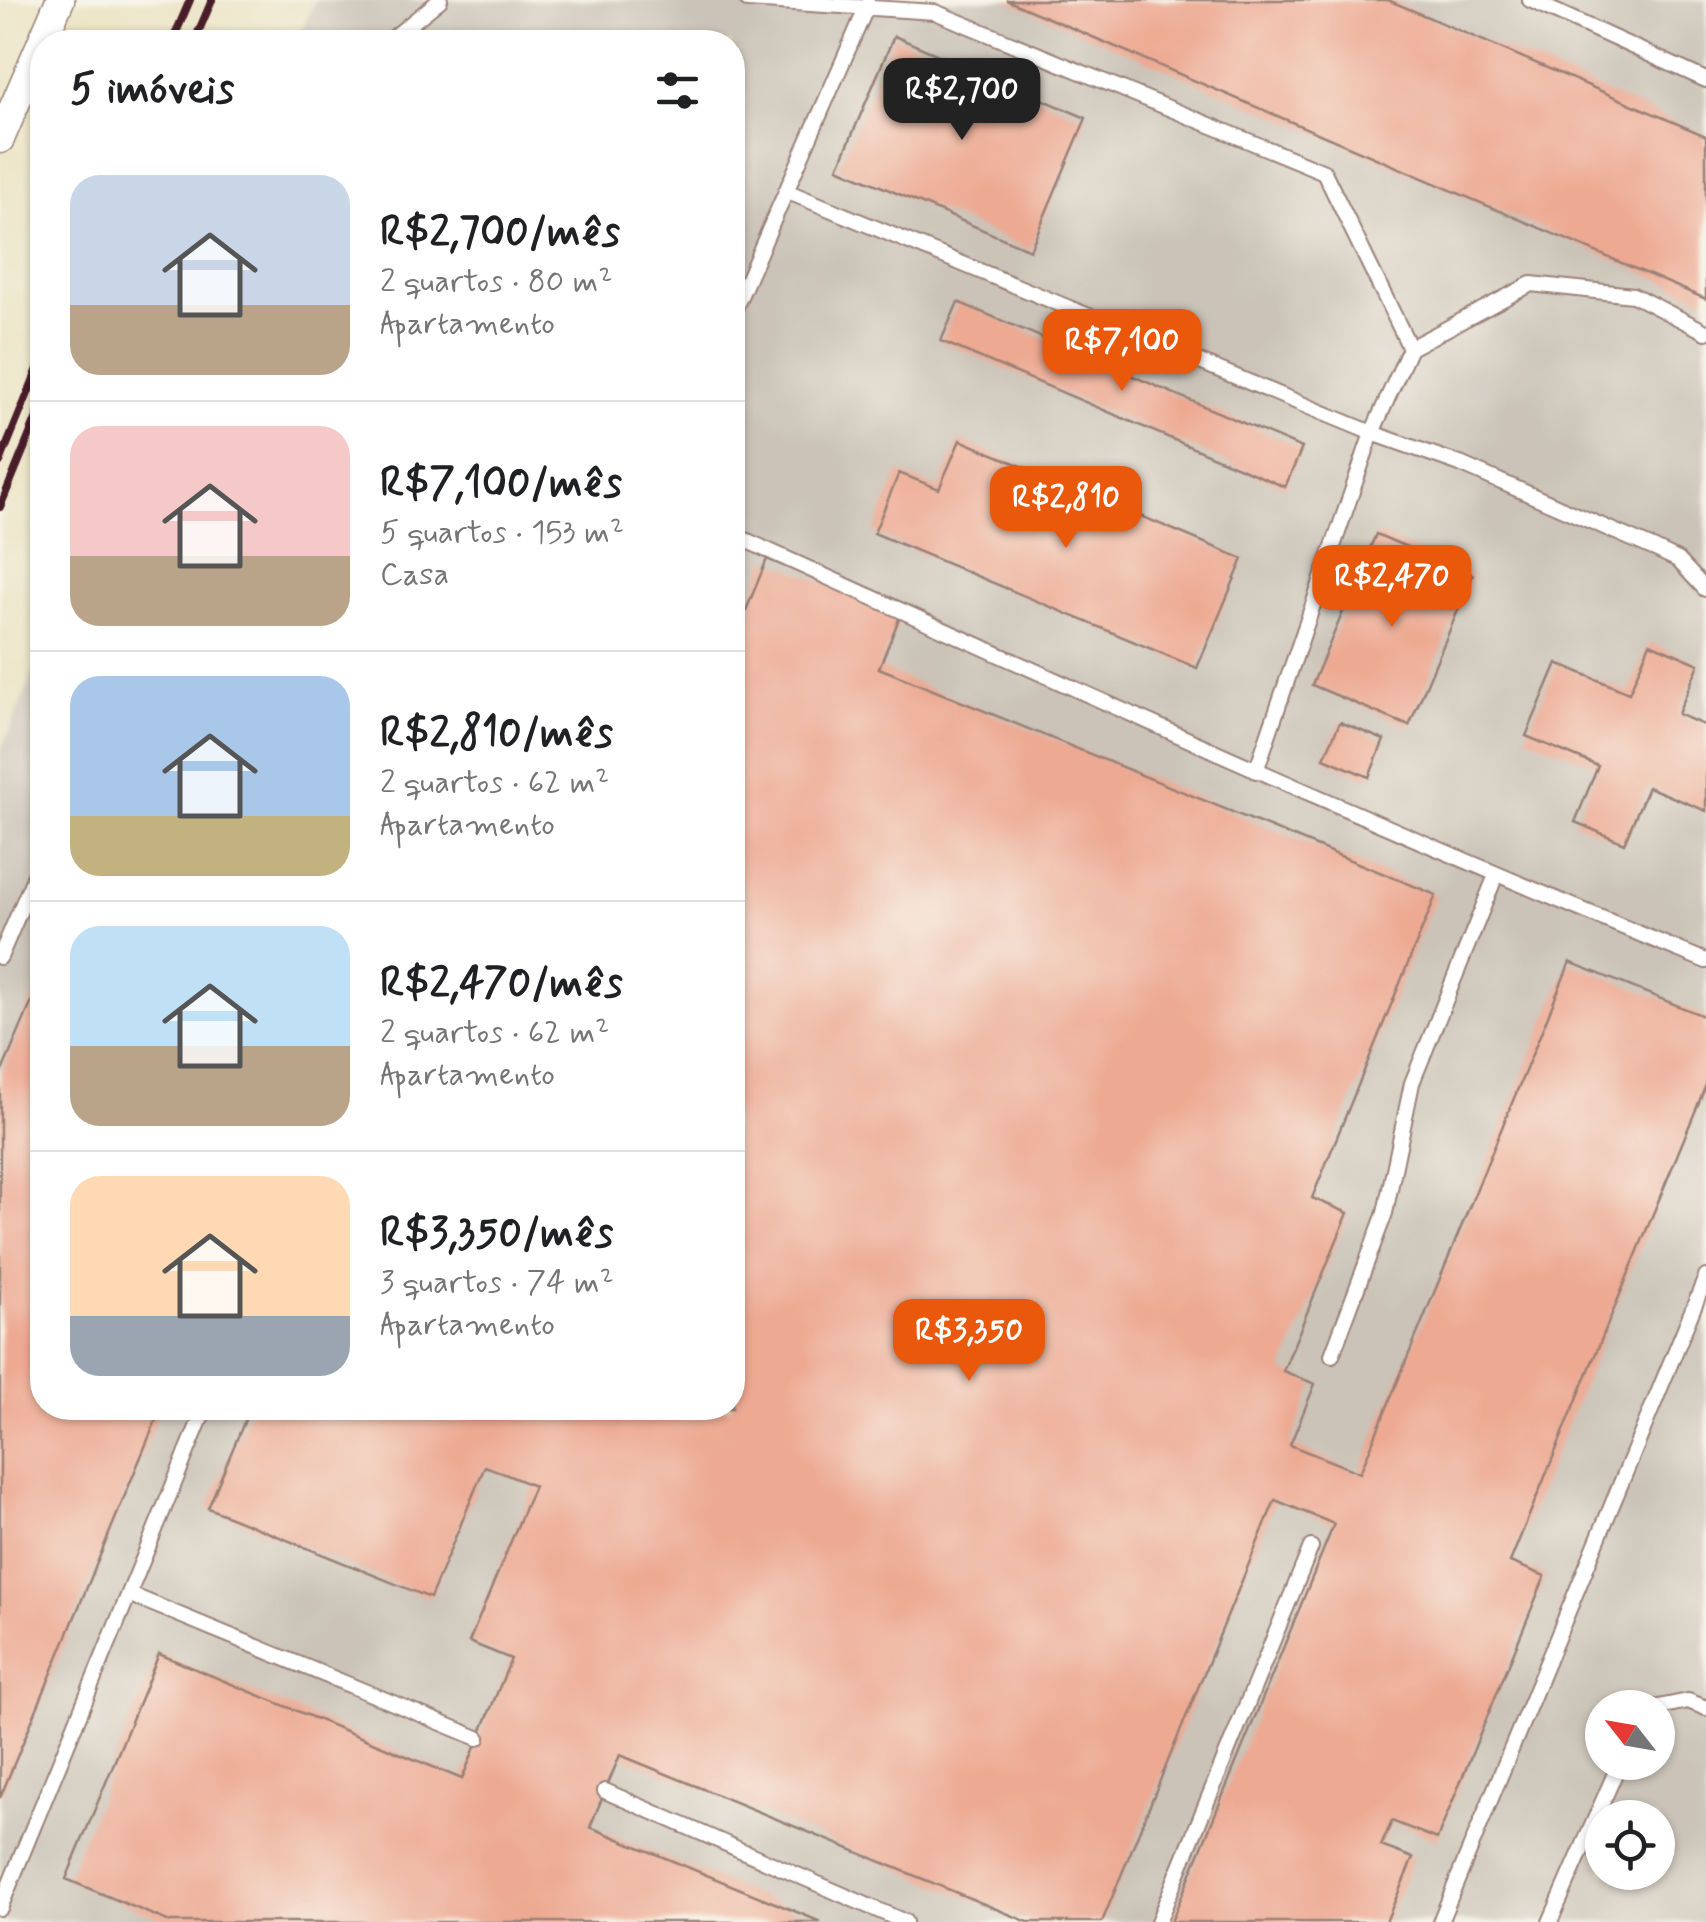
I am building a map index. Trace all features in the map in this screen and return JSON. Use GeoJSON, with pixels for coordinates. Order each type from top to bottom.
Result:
{"type":"FeatureCollection","features":[{"type":"Feature","properties":{"kind":"street"},"geometry":{"type":"LineString","coordinates":[[47,30],[60,0]]}},
{"type":"Feature","properties":{"kind":"street"},"geometry":{"type":"LineString","coordinates":[[0,138],[30,69]]}},
{"type":"Feature","properties":{"kind":"lane"},"geometry":{"type":"LineString","coordinates":[[403,30],[440,0]]}},
{"type":"Feature","properties":{"kind":"lane"},"geometry":{"type":"LineString","coordinates":[[748,0],[867,4],[935,12],[1324,172],[1410,348]]}},
{"type":"Feature","properties":{"kind":"lane"},"geometry":{"type":"LineString","coordinates":[[1530,0],[1706,80]]}},
{"type":"Feature","properties":{"kind":"lane"},"geometry":{"type":"LineString","coordinates":[[745,285],[867,4]]}},
{"type":"Feature","properties":{"kind":"lane"},"geometry":{"type":"LineString","coordinates":[[786,191],[1372,432],[1460,464],[1678,560],[1706,590]]}},
{"type":"Feature","properties":{"kind":"lane"},"geometry":{"type":"LineString","coordinates":[[1256,771],[1372,432],[1410,348],[1531,284],[1632,294],[1706,332]]}},
{"type":"Feature","properties":{"kind":"lane"},"geometry":{"type":"LineString","coordinates":[[745,540],[1256,771],[1706,962]]}},
{"type":"Feature","properties":{"kind":"lane"},"geometry":{"type":"LineString","coordinates":[[1332,1355],[1385,1213],[1412,1083],[1496,875]]}},
{"type":"Feature","properties":{"kind":"lane"},"geometry":{"type":"LineString","coordinates":[[0,958],[30,887]]}},
{"type":"Feature","properties":{"kind":"lane"},"geometry":{"type":"LineString","coordinates":[[1440,1922],[1706,1277]]}},
{"type":"Feature","properties":{"kind":"lane"},"geometry":{"type":"LineString","coordinates":[[0,1908],[200,1420]]}},
{"type":"Feature","properties":{"kind":"lane"},"geometry":{"type":"LineString","coordinates":[[1158,1922],[1311,1547]]}},
{"type":"Feature","properties":{"kind":"lane"},"geometry":{"type":"LineString","coordinates":[[130,1594],[478,1738]]}},
{"type":"Feature","properties":{"kind":"lane"},"geometry":{"type":"LineString","coordinates":[[1675,1704],[1688,1701],[1706,1708]]}},
{"type":"Feature","properties":{"kind":"lane"},"geometry":{"type":"LineString","coordinates":[[1550,1922],[1612,1780]]}},
{"type":"Feature","properties":{"kind":"lane"},"geometry":{"type":"LineString","coordinates":[[605,1791],[905,1922]]}},
{"type":"Feature","properties":{"kind":"shaded area"},"geometry":{"type":"Polygon","coordinates":[[[315,0],[1706,0],[1706,1922],[0,1922],[0,753],[30,681],[30,1420],[745,1420],[745,30],[302,30],[315,0]]]}},
{"type":"Feature","properties":{"kind":"building"},"geometry":{"type":"Polygon","coordinates":[[[1006,0],[1388,0],[1706,136],[1706,299],[1006,0]]]}},
{"type":"Feature","properties":{"kind":"building"},"geometry":{"type":"Polygon","coordinates":[[[894,36],[1086,118],[1030,250],[838,168],[894,36]]]}},
{"type":"Feature","properties":{"kind":"building"},"geometry":{"type":"Polygon","coordinates":[[[958,302],[1302,448],[1285,487],[941,341],[958,302]]]}},
{"type":"Feature","properties":{"kind":"building"},"geometry":{"type":"Polygon","coordinates":[[[960,440],[1243,559],[1197,668],[874,533],[899,473],[939,489],[960,440]]]}},
{"type":"Feature","properties":{"kind":"building"},"geometry":{"type":"Polygon","coordinates":[[[1376,534],[1473,575],[1409,726],[1312,685],[1376,534]]]}},
{"type":"Feature","properties":{"kind":"building"},"geometry":{"type":"Polygon","coordinates":[[[767,559],[901,614],[879,668],[1436,895],[1312,1198],[1348,1213],[1283,1371],[1315,1384],[1290,1445],[1360,1473],[1570,962],[1706,1017],[1706,1085],[1510,1562],[1545,1576],[1437,1839],[1392,1821],[1381,1846],[1413,1858],[1386,1922],[1171,1922],[1334,1524],[1275,1500],[1102,1922],[1028,1922],[620,1755],[590,1827],[821,1922],[170,1922],[66,1879],[159,1654],[462,1779],[511,1659],[469,1642],[534,1486],[485,1466],[430,1598],[208,1508],[245,1420],[745,1420],[745,613],[767,559]]]}},
{"type":"Feature","properties":{"kind":"building"},"geometry":{"type":"Polygon","coordinates":[[[1650,643],[1699,664],[1678,714],[1706,726],[1706,811],[1648,787],[1624,843],[1575,822],[1598,766],[1526,736],[1557,663],[1629,693],[1650,643]]]}},
{"type":"Feature","properties":{"kind":"building"},"geometry":{"type":"Polygon","coordinates":[[[1340,722],[1384,740],[1369,777],[1324,758],[1340,722]]]}},
{"type":"Feature","properties":{"kind":"building"},"geometry":{"type":"Polygon","coordinates":[[[30,1006],[30,1420],[156,1420],[0,1798],[0,1076],[30,1006]]]}},
{"type":"Feature","properties":{"kind":"railway"},"geometry":{"type":"LineString","coordinates":[[177,30],[190,0]]}},
{"type":"Feature","properties":{"kind":"railway"},"geometry":{"type":"LineString","coordinates":[[199,30],[212,0]]}},
{"type":"Feature","properties":{"kind":"railway"},"geometry":{"type":"LineString","coordinates":[[0,462],[30,388]]}},
{"type":"Feature","properties":{"kind":"railway"},"geometry":{"type":"LineString","coordinates":[[0,507],[30,434]]}}]}
